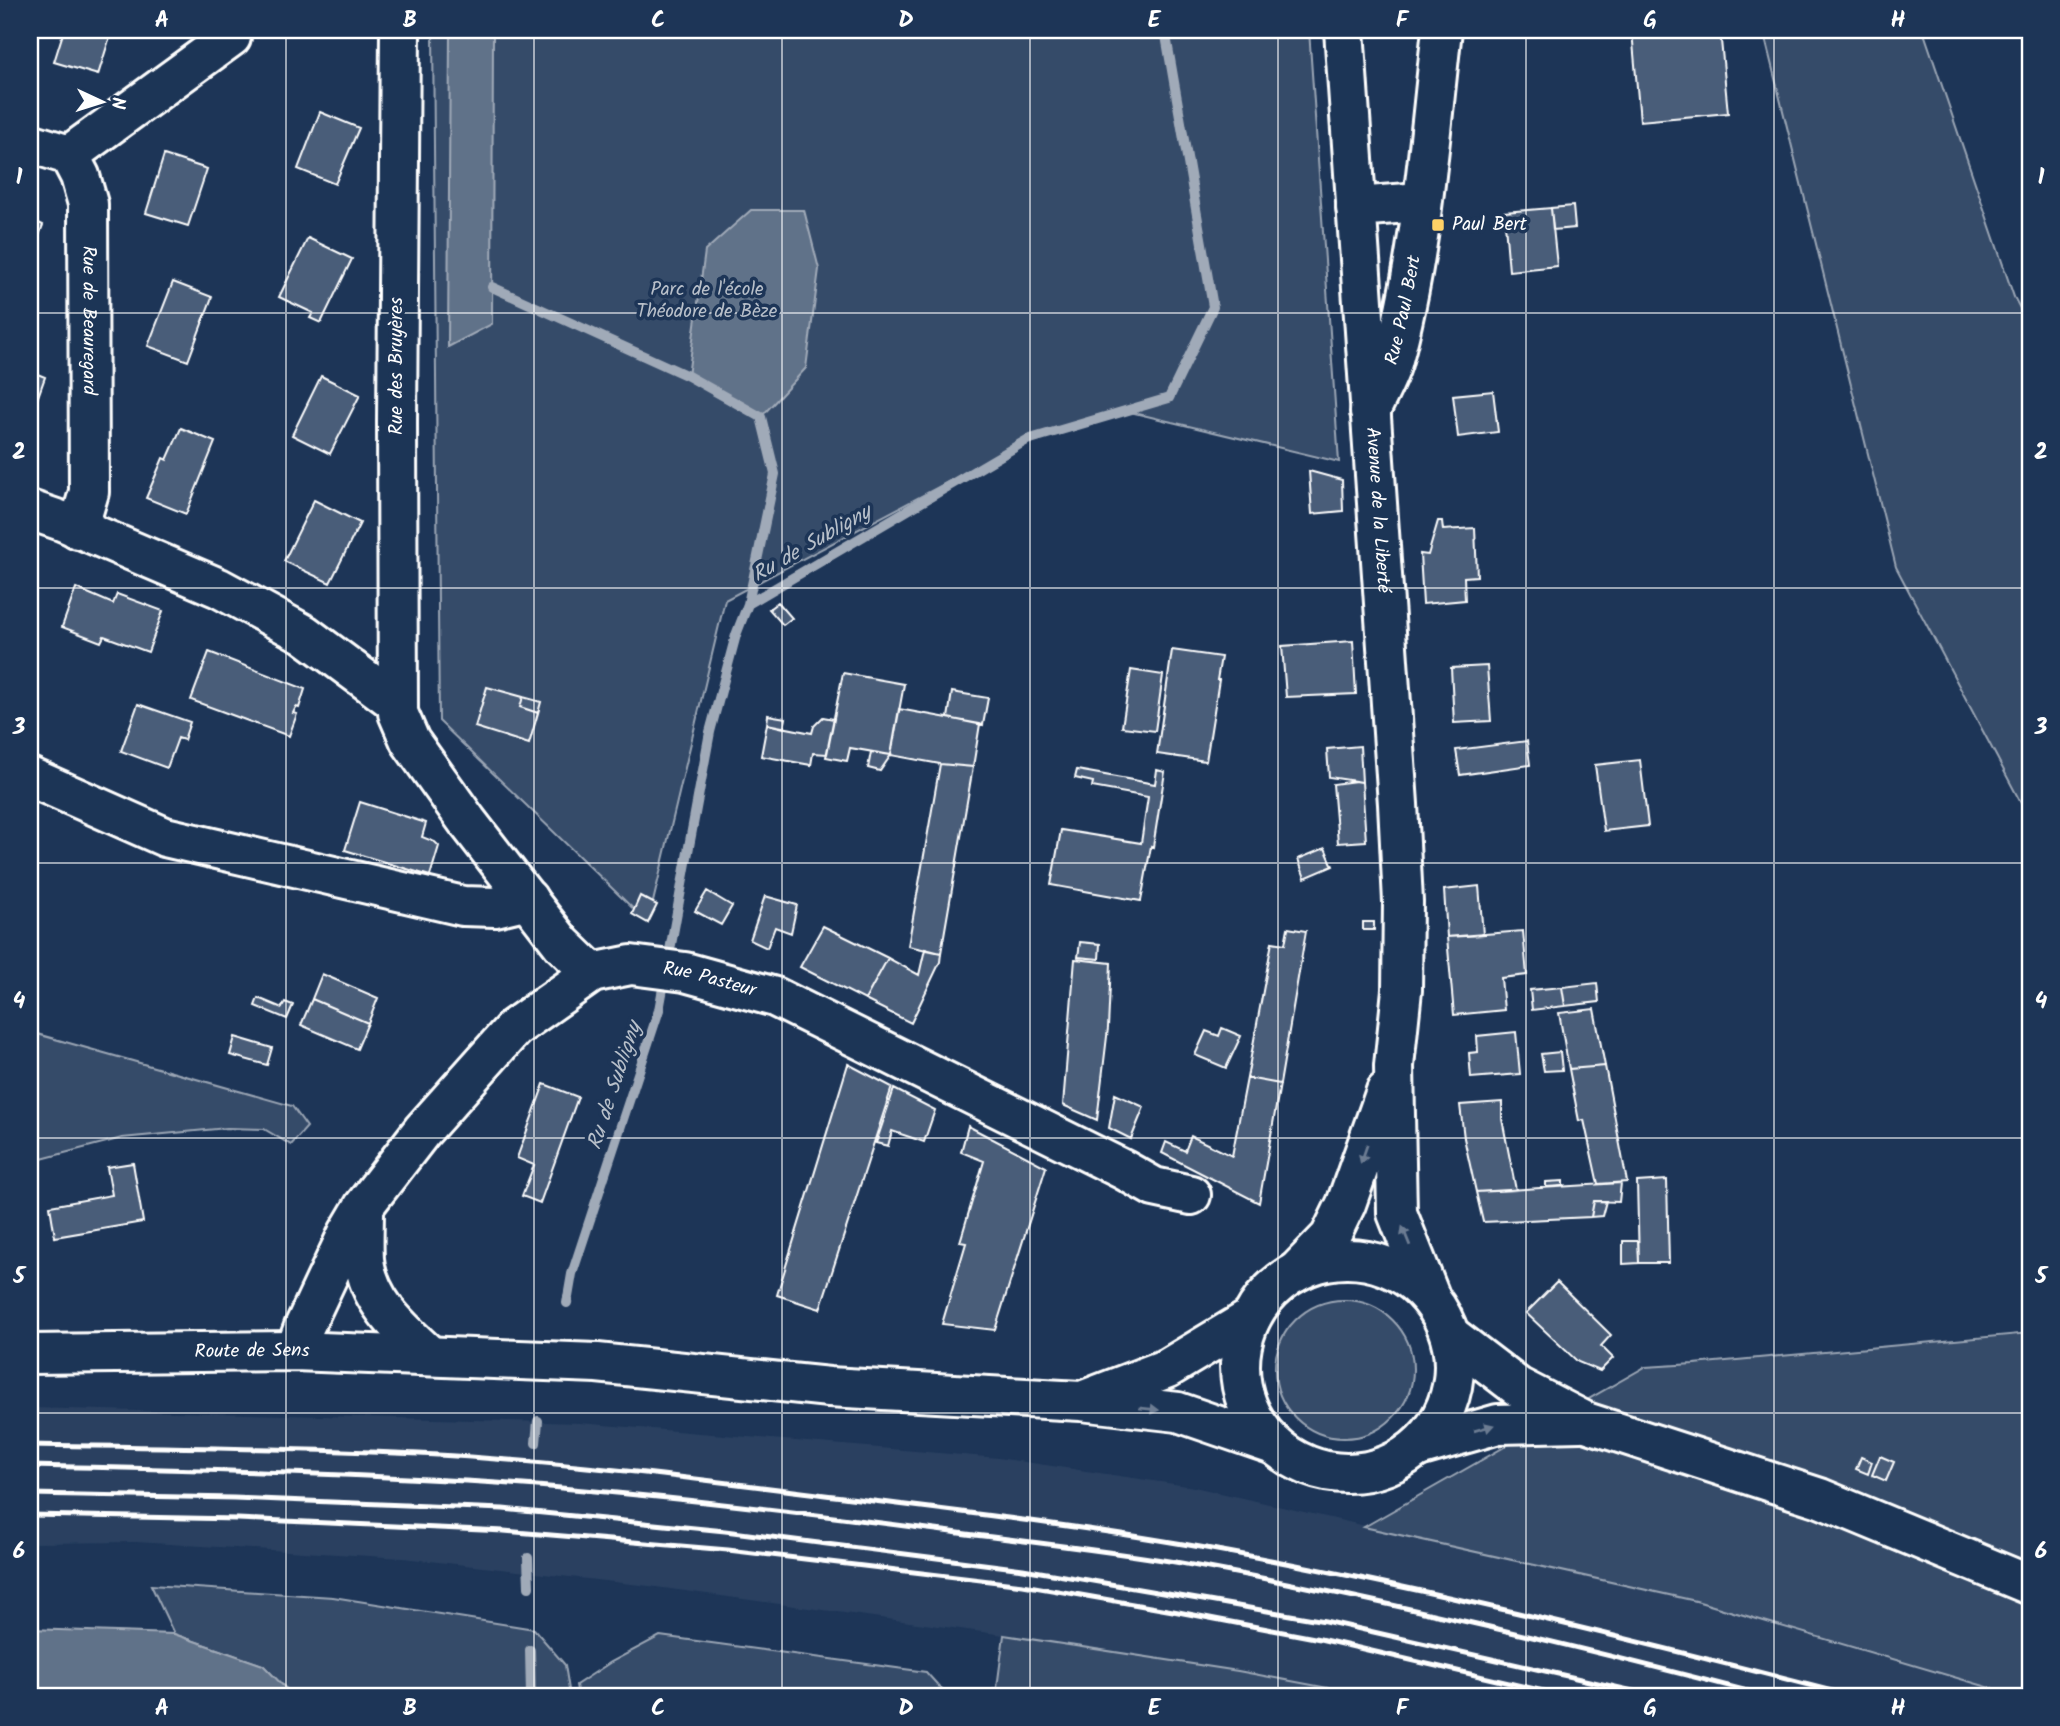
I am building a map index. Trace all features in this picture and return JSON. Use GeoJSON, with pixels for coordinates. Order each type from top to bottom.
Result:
{"type":"FeatureCollection","features":[{"type":"Feature","properties":{"kind":"main road","name":"Rue des Bruyères"},"geometry":{"type":"LineString","coordinates":[[397,703],[400,30]]}},
{"type":"Feature","properties":{"kind":"main road","name":"Avenue de la Liberté"},"geometry":{"type":"LineString","coordinates":[[1345,30],[1403,902],[1402,990],[1394,1066]]}},
{"type":"Feature","properties":{"kind":"main road","name":"Rue Paul Bert"},"geometry":{"type":"LineString","coordinates":[[1370,412],[1391,365],[1412,267],[1442,30]]}},
{"type":"Feature","properties":{"kind":"main road"},"geometry":{"type":"LineString","coordinates":[[30,143],[69,155],[231,37]]}},
{"type":"Feature","properties":{"kind":"main road","name":"Rue de Beauregard"},"geometry":{"type":"LineString","coordinates":[[69,155],[80,176],[88,204],[89,492],[78,529]]}},
{"type":"Feature","properties":{"kind":"main road"},"geometry":{"type":"LineString","coordinates":[[1356,207],[1421,202]]}},
{"type":"Feature","properties":{"kind":"main road"},"geometry":{"type":"LineString","coordinates":[[30,510],[62,521],[231,594],[304,634],[397,703],[398,713],[410,741],[467,821],[562,944],[592,973],[514,1028],[422,1131],[364,1206],[348,1233],[295,1352]]}},
{"type":"Feature","properties":{"kind":"main road"},"geometry":{"type":"LineString","coordinates":[[30,777],[165,837],[463,906],[495,907],[528,899]]}},
{"type":"Feature","properties":{"kind":"main road","name":"Rue Pasteur"},"geometry":{"type":"LineString","coordinates":[[592,973],[631,965],[685,972],[775,997],[1154,1186],[1191,1195]]}},
{"type":"Feature","properties":{"kind":"main road"},"geometry":{"type":"LineString","coordinates":[[1394,1066],[1346,1204],[1329,1237],[1296,1272],[1270,1292],[1251,1318],[1241,1351],[1242,1385],[1254,1418],[1274,1445],[1301,1463],[1330,1473],[1362,1473],[1391,1464],[1418,1447],[1498,1424],[1586,1422]]}},
{"type":"Feature","properties":{"kind":"main road"},"geometry":{"type":"LineString","coordinates":[[1394,1066],[1396,1213],[1431,1299],[1450,1335],[1454,1365],[1450,1396],[1438,1423],[1418,1447]]}},
{"type":"Feature","properties":{"kind":"main road"},"geometry":{"type":"LineString","coordinates":[[364,1206],[364,1261],[373,1294],[399,1327],[430,1356]]}},
{"type":"Feature","properties":{"kind":"main road"},"geometry":{"type":"LineString","coordinates":[[1296,1272],[1324,1261],[1354,1259],[1383,1265],[1409,1279],[1431,1299]]}},
{"type":"Feature","properties":{"kind":"main road"},"geometry":{"type":"LineString","coordinates":[[1082,1401],[1168,1368],[1251,1318]]}},
{"type":"Feature","properties":{"kind":"main road"},"geometry":{"type":"LineString","coordinates":[[1450,1335],[1518,1387],[1586,1422],[1820,1498],[2030,1585]]}},
{"type":"Feature","properties":{"kind":"main road","name":"Route de Sens"},"geometry":{"type":"LineString","coordinates":[[30,1354],[295,1352],[597,1363],[830,1387],[1082,1401],[1178,1412],[1274,1445]]}},
{"type":"Feature","properties":{"kind":"shaded area"},"geometry":{"type":"Polygon","coordinates":[[[450,30],[493,30],[492,324],[448,347],[450,30]]]}},
{"type":"Feature","properties":{"kind":"shaded area"},"geometry":{"type":"Polygon","coordinates":[[[751,210],[804,210],[819,269],[806,368],[761,417],[688,376],[705,251],[751,210]]]}},
{"type":"Feature","properties":{"kind":"shaded area"},"geometry":{"type":"Polygon","coordinates":[[[30,1408],[579,1423],[998,1458],[1194,1487],[1696,1601],[2018,1696],[1370,1696],[1238,1671],[1004,1635],[649,1586],[403,1558],[136,1542],[30,1543],[30,1408]]]}},
{"type":"Feature","properties":{"kind":"shaded area"},"geometry":{"type":"Polygon","coordinates":[[[30,1629],[174,1634],[263,1665],[293,1696],[30,1696],[30,1629]]]}},
{"type":"Feature","properties":{"kind":"green space","name":"Parc de l'école Théodore de Bèze"},"geometry":{"type":"Polygon","coordinates":[[[433,30],[1309,30],[1339,462],[1126,411],[1027,440],[725,600],[648,923],[439,721],[433,30]]]}},
{"type":"Feature","properties":{"kind":"green space"},"geometry":{"type":"Polygon","coordinates":[[[1763,30],[1923,30],[2014,297],[2030,327],[2030,820],[1896,567],[1763,30]]]}},
{"type":"Feature","properties":{"kind":"green space"},"geometry":{"type":"Polygon","coordinates":[[[30,1032],[292,1106],[307,1127],[291,1145],[264,1129],[227,1128],[122,1138],[30,1162],[30,1032]]]}},
{"type":"Feature","properties":{"kind":"green space"},"geometry":{"type":"Polygon","coordinates":[[[1344,1300],[1370,1305],[1393,1320],[1408,1343],[1413,1369],[1408,1395],[1393,1418],[1370,1433],[1344,1438],[1318,1433],[1295,1418],[1280,1395],[1275,1369],[1280,1343],[1295,1320],[1318,1305],[1344,1300]]]}},
{"type":"Feature","properties":{"kind":"green space"},"geometry":{"type":"Polygon","coordinates":[[[2030,1333],[2030,1696],[2018,1696],[1696,1601],[1364,1527],[1645,1367],[2030,1333]]]}},
{"type":"Feature","properties":{"kind":"green space"},"geometry":{"type":"Polygon","coordinates":[[[151,1585],[333,1597],[534,1629],[565,1665],[570,1696],[293,1696],[263,1665],[174,1634],[151,1585]]]}},
{"type":"Feature","properties":{"kind":"green space"},"geometry":{"type":"Polygon","coordinates":[[[1004,1635],[1238,1671],[1370,1696],[978,1696],[997,1688],[1004,1635]]]}},
{"type":"Feature","properties":{"kind":"green space"},"geometry":{"type":"Polygon","coordinates":[[[660,1636],[926,1672],[944,1692],[965,1696],[578,1696],[576,1685],[611,1662],[660,1636]]]}},
{"type":"Feature","properties":{"kind":"building"},"geometry":{"type":"Polygon","coordinates":[[[64,30],[112,30],[98,75],[54,62],[64,30]]]}},
{"type":"Feature","properties":{"kind":"building"},"geometry":{"type":"Polygon","coordinates":[[[1720,30],[1728,113],[1640,121],[1632,31],[1720,30]]]}},
{"type":"Feature","properties":{"kind":"building"},"geometry":{"type":"Polygon","coordinates":[[[320,112],[359,128],[335,184],[298,169],[320,112]]]}},
{"type":"Feature","properties":{"kind":"building"},"geometry":{"type":"Polygon","coordinates":[[[164,155],[207,169],[188,226],[146,213],[164,155]]]}},
{"type":"Feature","properties":{"kind":"building"},"geometry":{"type":"Polygon","coordinates":[[[1573,206],[1575,228],[1553,230],[1551,208],[1573,206]]]}},
{"type":"Feature","properties":{"kind":"building"},"geometry":{"type":"Polygon","coordinates":[[[1551,208],[1557,266],[1509,271],[1504,212],[1551,208]]]}},
{"type":"Feature","properties":{"kind":"building"},"geometry":{"type":"Polygon","coordinates":[[[30,219],[43,225],[30,259],[30,219]]]}},
{"type":"Feature","properties":{"kind":"building"},"geometry":{"type":"Polygon","coordinates":[[[308,238],[352,259],[321,323],[310,318],[313,313],[279,297],[308,238]]]}},
{"type":"Feature","properties":{"kind":"building"},"geometry":{"type":"Polygon","coordinates":[[[173,282],[212,297],[188,361],[148,346],[173,282]]]}},
{"type":"Feature","properties":{"kind":"building"},"geometry":{"type":"Polygon","coordinates":[[[30,371],[45,377],[30,419],[30,371]]]}},
{"type":"Feature","properties":{"kind":"building"},"geometry":{"type":"Polygon","coordinates":[[[321,376],[360,395],[330,454],[292,435],[321,376]]]}},
{"type":"Feature","properties":{"kind":"building"},"geometry":{"type":"Polygon","coordinates":[[[1493,391],[1498,432],[1458,437],[1453,395],[1493,391]]]}},
{"type":"Feature","properties":{"kind":"building"},"geometry":{"type":"Polygon","coordinates":[[[181,428],[215,442],[186,514],[146,498],[163,458],[167,460],[181,428]]]}},
{"type":"Feature","properties":{"kind":"building"},"geometry":{"type":"Polygon","coordinates":[[[1309,471],[1342,480],[1343,511],[1312,514],[1309,471]]]}},
{"type":"Feature","properties":{"kind":"building"},"geometry":{"type":"Polygon","coordinates":[[[314,500],[360,523],[330,583],[284,561],[314,500]]]}},
{"type":"Feature","properties":{"kind":"building"},"geometry":{"type":"Polygon","coordinates":[[[1438,521],[1442,521],[1443,530],[1475,528],[1477,576],[1464,577],[1465,600],[1423,604],[1420,554],[1428,555],[1438,521]]]}},
{"type":"Feature","properties":{"kind":"building"},"geometry":{"type":"Polygon","coordinates":[[[76,588],[113,604],[117,594],[163,611],[148,652],[104,636],[101,642],[62,627],[76,588]]]}},
{"type":"Feature","properties":{"kind":"building"},"geometry":{"type":"Polygon","coordinates":[[[778,602],[792,618],[783,625],[769,609],[778,602]]]}},
{"type":"Feature","properties":{"kind":"building"},"geometry":{"type":"Polygon","coordinates":[[[1353,641],[1356,694],[1286,697],[1282,646],[1353,641]]]}},
{"type":"Feature","properties":{"kind":"building"},"geometry":{"type":"Polygon","coordinates":[[[1172,650],[1221,657],[1206,761],[1157,754],[1172,650]]]}},
{"type":"Feature","properties":{"kind":"building"},"geometry":{"type":"Polygon","coordinates":[[[209,652],[305,689],[299,708],[296,707],[293,713],[297,714],[289,736],[191,700],[209,652]]]}},
{"type":"Feature","properties":{"kind":"building"},"geometry":{"type":"Polygon","coordinates":[[[1487,666],[1491,721],[1454,723],[1451,668],[1487,666]]]}},
{"type":"Feature","properties":{"kind":"building"},"geometry":{"type":"Polygon","coordinates":[[[1131,670],[1163,675],[1155,731],[1122,727],[1131,670]]]}},
{"type":"Feature","properties":{"kind":"building"},"geometry":{"type":"Polygon","coordinates":[[[843,673],[904,684],[891,755],[850,748],[847,761],[826,757],[843,673]]]}},
{"type":"Feature","properties":{"kind":"building"},"geometry":{"type":"Polygon","coordinates":[[[487,687],[523,697],[520,707],[538,713],[529,744],[475,727],[487,687]]]}},
{"type":"Feature","properties":{"kind":"building"},"geometry":{"type":"Polygon","coordinates":[[[952,692],[988,698],[983,725],[948,718],[952,692]]]}},
{"type":"Feature","properties":{"kind":"building"},"geometry":{"type":"Polygon","coordinates":[[[523,697],[541,702],[538,713],[520,707],[523,697]]]}},
{"type":"Feature","properties":{"kind":"building"},"geometry":{"type":"Polygon","coordinates":[[[138,704],[190,722],[184,740],[178,738],[167,768],[121,751],[138,704]]]}},
{"type":"Feature","properties":{"kind":"building"},"geometry":{"type":"Polygon","coordinates":[[[899,709],[980,724],[973,767],[891,755],[899,709]]]}},
{"type":"Feature","properties":{"kind":"building"},"geometry":{"type":"Polygon","coordinates":[[[768,715],[786,718],[784,728],[767,724],[768,715]]]}},
{"type":"Feature","properties":{"kind":"building"},"geometry":{"type":"Polygon","coordinates":[[[823,717],[834,719],[827,754],[813,753],[811,765],[761,756],[767,724],[812,733],[814,726],[823,717]]]}},
{"type":"Feature","properties":{"kind":"building"},"geometry":{"type":"Polygon","coordinates":[[[1527,741],[1530,765],[1460,775],[1456,750],[1527,741]]]}},
{"type":"Feature","properties":{"kind":"building"},"geometry":{"type":"Polygon","coordinates":[[[1360,746],[1362,782],[1329,777],[1327,749],[1360,746]]]}},
{"type":"Feature","properties":{"kind":"building"},"geometry":{"type":"Polygon","coordinates":[[[871,752],[891,755],[880,771],[868,768],[871,752]]]}},
{"type":"Feature","properties":{"kind":"building"},"geometry":{"type":"Polygon","coordinates":[[[1640,760],[1648,826],[1604,831],[1595,765],[1640,760]]]}},
{"type":"Feature","properties":{"kind":"building"},"geometry":{"type":"Polygon","coordinates":[[[940,764],[973,767],[941,953],[908,946],[940,764]]]}},
{"type":"Feature","properties":{"kind":"building"},"geometry":{"type":"Polygon","coordinates":[[[1077,770],[1155,784],[1157,770],[1165,772],[1141,901],[1051,885],[1061,830],[1141,843],[1148,797],[1092,787],[1093,782],[1075,778],[1077,770]]]}},
{"type":"Feature","properties":{"kind":"building"},"geometry":{"type":"Polygon","coordinates":[[[1362,782],[1366,841],[1338,843],[1333,784],[1362,782]]]}},
{"type":"Feature","properties":{"kind":"building"},"geometry":{"type":"Polygon","coordinates":[[[360,802],[426,823],[422,837],[439,846],[430,876],[345,850],[360,802]]]}},
{"type":"Feature","properties":{"kind":"building"},"geometry":{"type":"Polygon","coordinates":[[[1325,848],[1333,866],[1305,878],[1298,859],[1325,848]]]}},
{"type":"Feature","properties":{"kind":"building"},"geometry":{"type":"Polygon","coordinates":[[[1479,886],[1483,935],[1447,937],[1444,890],[1479,886]]]}},
{"type":"Feature","properties":{"kind":"building"},"geometry":{"type":"Polygon","coordinates":[[[707,891],[732,906],[721,925],[695,911],[707,891]]]}},
{"type":"Feature","properties":{"kind":"building"},"geometry":{"type":"Polygon","coordinates":[[[640,896],[657,905],[648,923],[632,914],[640,896]]]}},
{"type":"Feature","properties":{"kind":"building"},"geometry":{"type":"Polygon","coordinates":[[[765,896],[797,905],[791,933],[775,927],[767,948],[750,940],[765,896]]]}},
{"type":"Feature","properties":{"kind":"building"},"geometry":{"type":"Polygon","coordinates":[[[1363,922],[1374,922],[1374,930],[1363,930],[1363,922]]]}},
{"type":"Feature","properties":{"kind":"building"},"geometry":{"type":"Polygon","coordinates":[[[823,926],[888,958],[865,1000],[800,967],[823,926]]]}},
{"type":"Feature","properties":{"kind":"building"},"geometry":{"type":"Polygon","coordinates":[[[1288,928],[1306,931],[1280,1084],[1247,1078],[1272,942],[1285,944],[1288,928]]]}},
{"type":"Feature","properties":{"kind":"building"},"geometry":{"type":"Polygon","coordinates":[[[1523,931],[1527,975],[1501,978],[1504,1010],[1454,1015],[1447,937],[1523,931]]]}},
{"type":"Feature","properties":{"kind":"building"},"geometry":{"type":"Polygon","coordinates":[[[1080,942],[1100,944],[1099,959],[1078,957],[1080,942]]]}},
{"type":"Feature","properties":{"kind":"building"},"geometry":{"type":"Polygon","coordinates":[[[925,949],[941,953],[940,962],[911,1023],[865,1000],[888,958],[919,975],[925,949]]]}},
{"type":"Feature","properties":{"kind":"building"},"geometry":{"type":"Polygon","coordinates":[[[1075,959],[1111,963],[1108,1028],[1097,1120],[1063,1105],[1075,959]]]}},
{"type":"Feature","properties":{"kind":"building"},"geometry":{"type":"Polygon","coordinates":[[[322,974],[378,998],[368,1023],[312,999],[322,974]]]}},
{"type":"Feature","properties":{"kind":"building"},"geometry":{"type":"Polygon","coordinates":[[[1597,983],[1599,1002],[1565,1006],[1562,987],[1597,983]]]}},
{"type":"Feature","properties":{"kind":"building"},"geometry":{"type":"Polygon","coordinates":[[[1562,987],[1565,1006],[1532,1010],[1530,990],[1562,987]]]}},
{"type":"Feature","properties":{"kind":"building"},"geometry":{"type":"Polygon","coordinates":[[[258,998],[282,1008],[285,1002],[293,1005],[287,1019],[255,1006],[258,998]]]}},
{"type":"Feature","properties":{"kind":"building"},"geometry":{"type":"Polygon","coordinates":[[[312,999],[368,1023],[357,1049],[301,1025],[312,999]]]}},
{"type":"Feature","properties":{"kind":"building"},"geometry":{"type":"Polygon","coordinates":[[[1594,1009],[1605,1066],[1569,1069],[1559,1013],[1594,1009]]]}},
{"type":"Feature","properties":{"kind":"building"},"geometry":{"type":"Polygon","coordinates":[[[1222,1028],[1241,1036],[1226,1068],[1195,1055],[1206,1031],[1219,1036],[1222,1028]]]}},
{"type":"Feature","properties":{"kind":"building"},"geometry":{"type":"Polygon","coordinates":[[[1516,1032],[1520,1074],[1471,1078],[1469,1053],[1478,1052],[1477,1036],[1516,1032]]]}},
{"type":"Feature","properties":{"kind":"building"},"geometry":{"type":"Polygon","coordinates":[[[235,1037],[272,1048],[267,1065],[230,1055],[235,1037]]]}},
{"type":"Feature","properties":{"kind":"building"},"geometry":{"type":"Polygon","coordinates":[[[1560,1052],[1562,1070],[1544,1071],[1541,1054],[1560,1052]]]}},
{"type":"Feature","properties":{"kind":"building"},"geometry":{"type":"Polygon","coordinates":[[[848,1064],[892,1087],[820,1309],[777,1295],[848,1064]]]}},
{"type":"Feature","properties":{"kind":"building"},"geometry":{"type":"Polygon","coordinates":[[[1605,1066],[1627,1182],[1598,1184],[1584,1120],[1579,1121],[1569,1069],[1605,1066]]]}},
{"type":"Feature","properties":{"kind":"building"},"geometry":{"type":"Polygon","coordinates":[[[1247,1078],[1280,1084],[1259,1203],[1162,1153],[1166,1142],[1185,1151],[1191,1136],[1232,1156],[1247,1078]]]}},
{"type":"Feature","properties":{"kind":"building"},"geometry":{"type":"Polygon","coordinates":[[[544,1084],[578,1097],[540,1203],[522,1196],[534,1165],[517,1158],[544,1084]]]}},
{"type":"Feature","properties":{"kind":"building"},"geometry":{"type":"Polygon","coordinates":[[[894,1089],[935,1110],[924,1142],[892,1131],[888,1146],[876,1143],[894,1089]]]}},
{"type":"Feature","properties":{"kind":"building"},"geometry":{"type":"Polygon","coordinates":[[[1115,1094],[1144,1107],[1131,1139],[1109,1128],[1115,1094]]]}},
{"type":"Feature","properties":{"kind":"building"},"geometry":{"type":"Polygon","coordinates":[[[1502,1102],[1502,1119],[1516,1190],[1476,1192],[1460,1105],[1502,1102]]]}},
{"type":"Feature","properties":{"kind":"building"},"geometry":{"type":"Polygon","coordinates":[[[968,1126],[1046,1167],[995,1330],[942,1324],[966,1243],[960,1242],[984,1161],[961,1152],[968,1126]]]}},
{"type":"Feature","properties":{"kind":"building"},"geometry":{"type":"Polygon","coordinates":[[[133,1163],[143,1222],[55,1237],[50,1206],[112,1195],[107,1167],[133,1163]]]}},
{"type":"Feature","properties":{"kind":"building"},"geometry":{"type":"Polygon","coordinates":[[[1667,1180],[1669,1263],[1639,1263],[1637,1182],[1667,1180]]]}},
{"type":"Feature","properties":{"kind":"building"},"geometry":{"type":"Polygon","coordinates":[[[1563,1181],[1563,1186],[1546,1187],[1546,1182],[1563,1181]]]}},
{"type":"Feature","properties":{"kind":"building"},"geometry":{"type":"Polygon","coordinates":[[[1621,1183],[1619,1202],[1594,1201],[1591,1217],[1483,1222],[1476,1192],[1621,1183]]]}},
{"type":"Feature","properties":{"kind":"building"},"geometry":{"type":"Polygon","coordinates":[[[1594,1201],[1606,1201],[1602,1216],[1591,1217],[1594,1201]]]}},
{"type":"Feature","properties":{"kind":"building"},"geometry":{"type":"Polygon","coordinates":[[[1623,1241],[1638,1241],[1639,1263],[1623,1264],[1623,1241]]]}},
{"type":"Feature","properties":{"kind":"building"},"geometry":{"type":"Polygon","coordinates":[[[1557,1282],[1611,1335],[1601,1346],[1613,1358],[1600,1371],[1578,1362],[1526,1313],[1557,1282]]]}},
{"type":"Feature","properties":{"kind":"building"},"geometry":{"type":"Polygon","coordinates":[[[1880,1456],[1894,1462],[1886,1481],[1872,1475],[1880,1456]]]}},
{"type":"Feature","properties":{"kind":"building"},"geometry":{"type":"Polygon","coordinates":[[[1861,1457],[1872,1462],[1868,1474],[1856,1469],[1861,1457]]]}},
{"type":"Feature","properties":{"kind":"waterway","name":"Ru de Subligny"},"geometry":{"type":"LineString","coordinates":[[567,1303],[572,1274],[659,1010],[710,732],[736,635],[748,604],[1027,440],[1169,398],[1213,307],[1165,30]]}},
{"type":"Feature","properties":{"kind":"waterway"},"geometry":{"type":"LineString","coordinates":[[492,287],[688,376],[761,417],[775,474],[748,604]]}},
{"type":"Feature","properties":{"kind":"waterway","name":"Ru de Subligny"},"geometry":{"type":"LineString","coordinates":[[536,1443],[538,1421]]}},
{"type":"Feature","properties":{"kind":"waterway","name":"Ru de Subligny"},"geometry":{"type":"LineString","coordinates":[[528,1558],[529,1587]]}},
{"type":"Feature","properties":{"kind":"waterway","name":"Ru de Subligny"},"geometry":{"type":"LineString","coordinates":[[530,1650],[531,1696]]}},
{"type":"Feature","properties":{"kind":"railway"},"geometry":{"type":"LineString","coordinates":[[30,1445],[322,1450],[523,1461],[679,1477],[1053,1524],[1268,1559],[1436,1594],[1852,1696]]}},
{"type":"Feature","properties":{"kind":"railway"},"geometry":{"type":"LineString","coordinates":[[30,1466],[322,1474],[551,1487],[766,1509],[1086,1549],[1181,1563],[1402,1607],[1767,1696]]}},
{"type":"Feature","properties":{"kind":"railway"},"geometry":{"type":"LineString","coordinates":[[30,1494],[234,1498],[503,1509],[725,1531],[1023,1569],[1325,1621],[1655,1696]]}},
{"type":"Feature","properties":{"kind":"railway"},"geometry":{"type":"LineString","coordinates":[[30,1515],[238,1519],[504,1531],[728,1550],[1023,1585],[1173,1611],[1320,1639],[1565,1696]]}},
{"type":"Feature","properties":{"kind":"place","name":"Paul Bert"},"geometry":{"type":"Point","coordinates":[1438,225]}}]}
